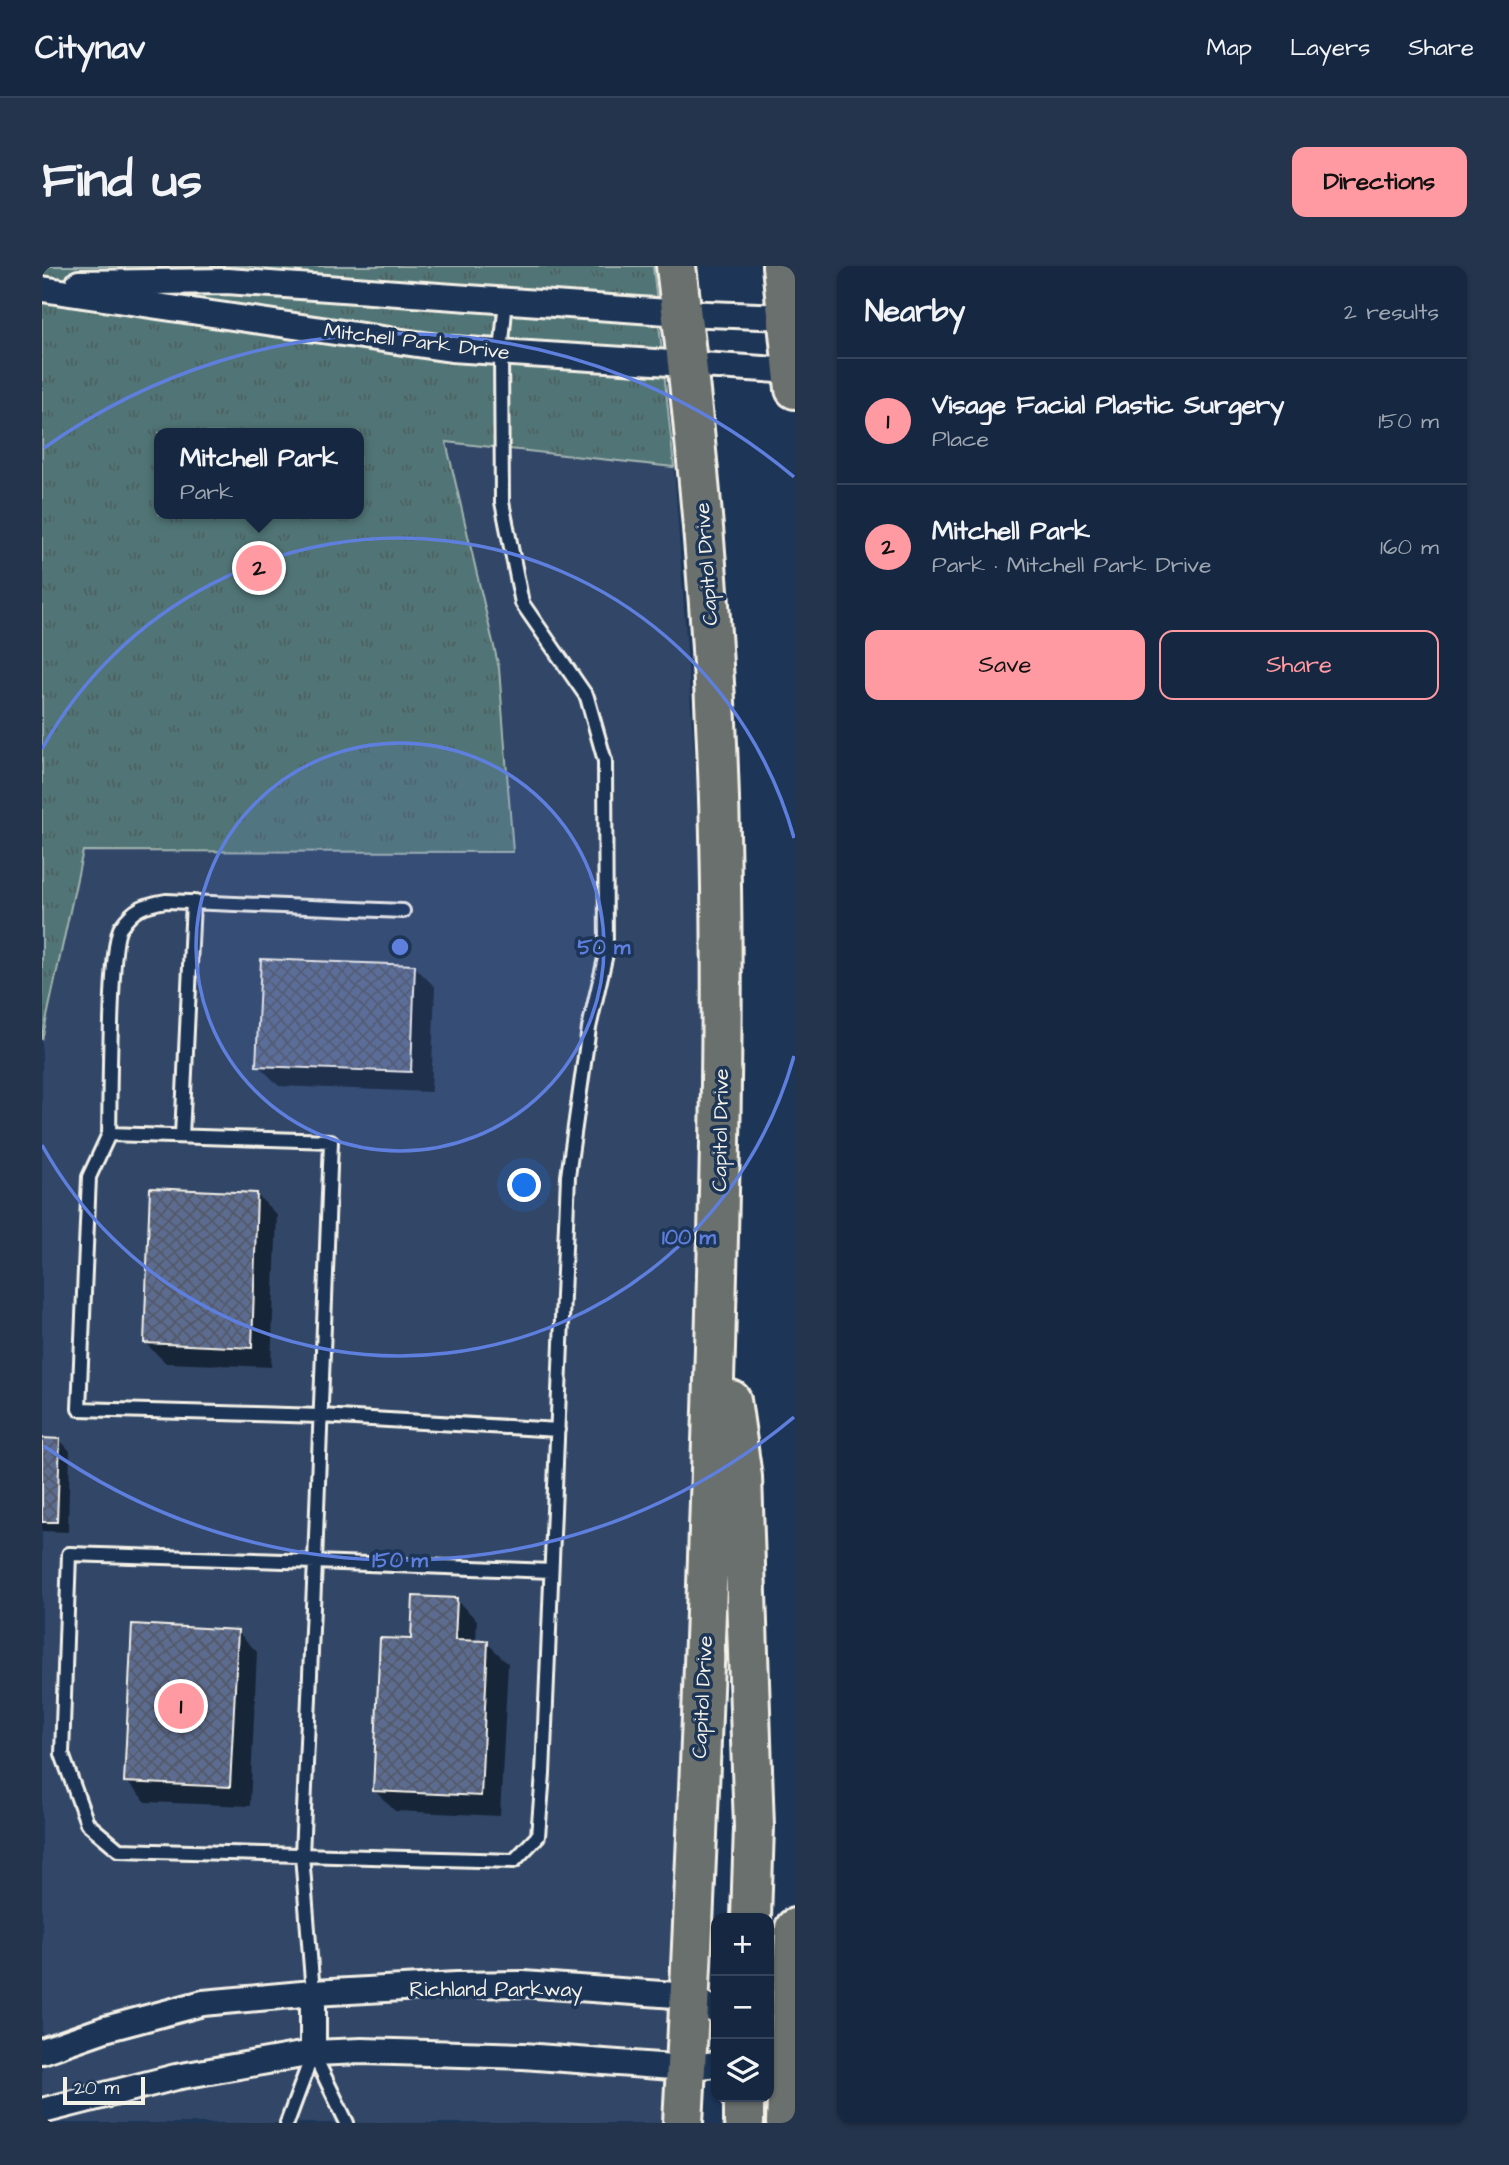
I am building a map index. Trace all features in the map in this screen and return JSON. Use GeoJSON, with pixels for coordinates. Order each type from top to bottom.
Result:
{"type":"FeatureCollection","features":[{"type":"Feature","properties":{"kind":"main road","name":"Capitol Drive"},"geometry":{"type":"LineString","coordinates":[[676,266],[704,531],[716,723],[721,889],[722,1078],[709,1532],[707,2008],[701,2066]]}},
{"type":"Feature","properties":{"kind":"main road"},"geometry":{"type":"LineString","coordinates":[[782,266],[794,380]]}},
{"type":"Feature","properties":{"kind":"main road"},"geometry":{"type":"LineString","coordinates":[[716,1294],[742,1477],[754,1828],[751,1913]]}},
{"type":"Feature","properties":{"kind":"main road"},"geometry":{"type":"LineString","coordinates":[[786,2123],[778,2044],[795,1928]]}},
{"type":"Feature","properties":{"kind":"main road"},"geometry":{"type":"LineString","coordinates":[[683,2123],[701,2066]]}},
{"type":"Feature","properties":{"kind":"main road"},"geometry":{"type":"LineString","coordinates":[[744,2102],[744,2123]]}},
{"type":"Feature","properties":{"kind":"street","name":"Mitchell Park Drive"},"geometry":{"type":"LineString","coordinates":[[42,284],[227,281],[682,313],[788,317]]}},
{"type":"Feature","properties":{"kind":"street","name":"Mitchell Park Drive"},"geometry":{"type":"LineString","coordinates":[[42,289],[451,349],[686,366],[794,380]]}},
{"type":"Feature","properties":{"kind":"street","name":"Richland Parkway"},"geometry":{"type":"LineString","coordinates":[[42,2051],[105,2029],[203,2003],[313,1993],[523,1984],[707,2008]]}},
{"type":"Feature","properties":{"kind":"street"},"geometry":{"type":"LineString","coordinates":[[313,1993],[313,2053]]}},
{"type":"Feature","properties":{"kind":"street"},"geometry":{"type":"LineString","coordinates":[[42,2111],[176,2077],[313,2053],[362,2051],[523,2056],[701,2066]]}},
{"type":"Feature","properties":{"kind":"lane"},"geometry":{"type":"LineString","coordinates":[[506,300],[501,352],[502,502],[522,603],[587,697],[605,761],[606,954],[589,1028],[568,1176],[543,1774],[538,1836],[514,1861],[119,1850],[88,1823],[62,1754],[69,1554],[551,1571]]}},
{"type":"Feature","properties":{"kind":"lane"},"geometry":{"type":"LineString","coordinates":[[403,911],[166,901],[141,906],[119,929],[114,968],[110,1133],[89,1177],[79,1409],[321,1416],[558,1430]]}},
{"type":"Feature","properties":{"kind":"lane"},"geometry":{"type":"LineString","coordinates":[[182,1136],[193,902]]}},
{"type":"Feature","properties":{"kind":"lane"},"geometry":{"type":"LineString","coordinates":[[110,1133],[331,1141],[302,1855],[313,1993]]}},
{"type":"Feature","properties":{"kind":"lane"},"geometry":{"type":"LineString","coordinates":[[287,2123],[313,2053]]}},
{"type":"Feature","properties":{"kind":"lane"},"geometry":{"type":"LineString","coordinates":[[313,2053],[346,2123]]}},
{"type":"Feature","properties":{"kind":"shaded area"},"geometry":{"type":"Polygon","coordinates":[[[446,442],[674,467],[696,779],[702,949],[702,1115],[698,1393],[661,2123],[42,2123],[42,1040],[82,851],[513,851],[499,668],[446,442]]]}},
{"type":"Feature","properties":{"kind":"green space"},"geometry":{"type":"Polygon","coordinates":[[[42,266],[653,266],[674,467],[446,442],[499,668],[513,852],[83,851],[42,1040],[42,266]]]}},
{"type":"Feature","properties":{"kind":"building"},"geometry":{"type":"Polygon","coordinates":[[[261,959],[415,965],[411,1072],[256,1066],[261,959]]]}},
{"type":"Feature","properties":{"kind":"building"},"geometry":{"type":"Polygon","coordinates":[[[150,1188],[257,1193],[252,1348],[144,1343],[150,1188]]]}},
{"type":"Feature","properties":{"kind":"building"},"geometry":{"type":"Polygon","coordinates":[[[42,1438],[60,1439],[57,1522],[42,1522],[42,1438]]]}},
{"type":"Feature","properties":{"kind":"building"},"geometry":{"type":"Polygon","coordinates":[[[413,1596],[457,1598],[455,1640],[488,1641],[481,1796],[373,1791],[380,1638],[411,1639],[413,1596]]]}},
{"type":"Feature","properties":{"kind":"building"},"geometry":{"type":"Polygon","coordinates":[[[132,1624],[238,1630],[230,1787],[124,1782],[132,1624]]]}},
{"type":"Feature","properties":{"kind":"place","name":"Mitchell Park"},"geometry":{"type":"Point","coordinates":[259,568]}},
{"type":"Feature","properties":{"kind":"place","name":"Visage Facial Plastic Surgery"},"geometry":{"type":"Point","coordinates":[181,1706]}}]}
